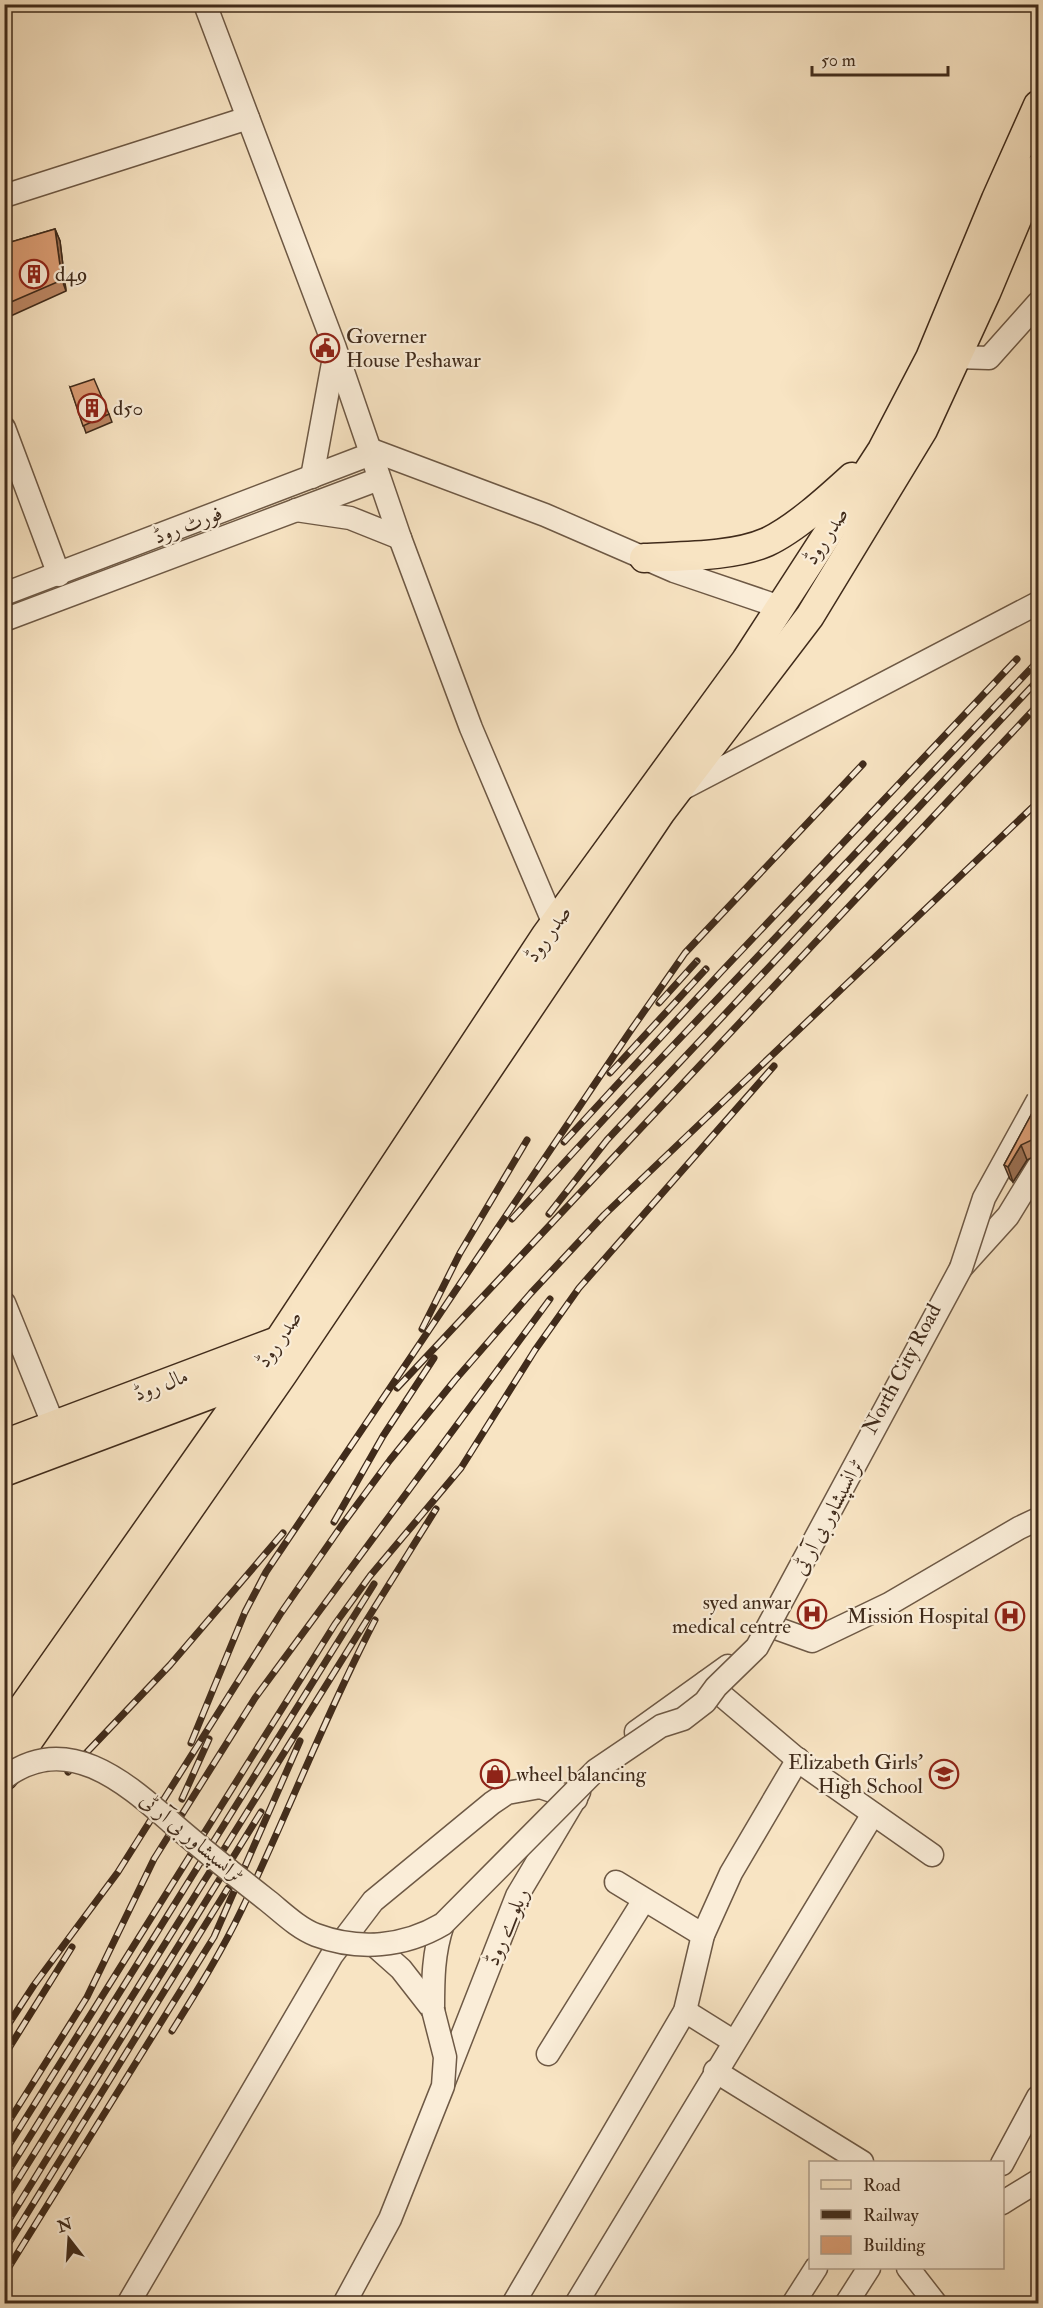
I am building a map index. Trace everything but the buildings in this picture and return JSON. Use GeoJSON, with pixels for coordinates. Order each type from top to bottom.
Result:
{"type":"FeatureCollection","features":[{"type":"Feature","properties":{"kind":"main road","name":"صدر روڈ"},"geometry":{"type":"LineString","coordinates":[[4,1777],[285,1351],[554,924],[672,763],[780,607],[882,450],[930,358],[991,209],[1038,105]]}},
{"type":"Feature","properties":{"kind":"main road","name":"صدر روڈ"},"geometry":{"type":"LineString","coordinates":[[316,1323],[674,794],[810,616],[923,430],[1038,169]]}},
{"type":"Feature","properties":{"kind":"main road"},"geometry":{"type":"LineString","coordinates":[[644,558],[712,554],[767,542],[819,507],[882,450]]}},
{"type":"Feature","properties":{"kind":"main road","name":"مال روڈ"},"geometry":{"type":"LineString","coordinates":[[4,1444],[285,1351],[316,1323]]}},
{"type":"Feature","properties":{"kind":"main road","name":"صدر روڈ"},"geometry":{"type":"LineString","coordinates":[[4,1734],[254,1378],[285,1351]]}},
{"type":"Feature","properties":{"kind":"main road","name":"مال روڈ"},"geometry":{"type":"LineString","coordinates":[[4,1472],[254,1378]]}},
{"type":"Feature","properties":{"kind":"street"},"geometry":{"type":"LineString","coordinates":[[205,4],[335,348],[400,538],[471,728],[554,924]]}},
{"type":"Feature","properties":{"kind":"street"},"geometry":{"type":"LineString","coordinates":[[4,196],[248,118]]}},
{"type":"Feature","properties":{"kind":"street"},"geometry":{"type":"LineString","coordinates":[[957,357],[989,358],[1038,303]]}},
{"type":"Feature","properties":{"kind":"street"},"geometry":{"type":"LineString","coordinates":[[312,477],[335,348]]}},
{"type":"Feature","properties":{"kind":"street"},"geometry":{"type":"LineString","coordinates":[[5,429],[59,575]]}},
{"type":"Feature","properties":{"kind":"street"},"geometry":{"type":"LineString","coordinates":[[370,451],[545,515],[674,571],[780,607]]}},
{"type":"Feature","properties":{"kind":"street","name":"فورٹ روڈ"},"geometry":{"type":"LineString","coordinates":[[4,594],[312,477],[370,451]]}},
{"type":"Feature","properties":{"kind":"street","name":"فورٹ روڈ"},"geometry":{"type":"LineString","coordinates":[[4,620],[380,479]]}},
{"type":"Feature","properties":{"kind":"street"},"geometry":{"type":"LineString","coordinates":[[295,510],[350,519],[378,527],[400,538]]}},
{"type":"Feature","properties":{"kind":"street"},"geometry":{"type":"LineString","coordinates":[[674,794],[1038,603]]}},
{"type":"Feature","properties":{"kind":"street","name":"ٹرانسپشاور بی آر ٹی"},"geometry":{"type":"LineString","coordinates":[[4,1777],[24,1768],[58,1760],[101,1768],[139,1793],[172,1823],[300,1926],[332,1940],[374,1946],[408,1939],[443,1924],[596,1770],[661,1726],[683,1719],[705,1702],[716,1687],[757,1647],[961,1268],[984,1198],[1038,1100]]}},
{"type":"Feature","properties":{"kind":"street","name":"North City Road"},"geometry":{"type":"LineString","coordinates":[[773,1627],[868,1431],[1038,1116]]}},
{"type":"Feature","properties":{"kind":"street","name":"ٹرانسپشاور بی آر ٹی"},"geometry":{"type":"LineString","coordinates":[[961,1268],[1008,1216],[1038,1167]]}},
{"type":"Feature","properties":{"kind":"street"},"geometry":{"type":"LineString","coordinates":[[4,1303],[54,1426]]}},
{"type":"Feature","properties":{"kind":"street"},"geometry":{"type":"LineString","coordinates":[[773,1627],[812,1641],[889,1604],[1038,1519]]}},
{"type":"Feature","properties":{"kind":"street","name":"ریلوے روڈ"},"geometry":{"type":"LineString","coordinates":[[343,2304],[354,2286],[436,2102],[517,1896],[576,1799],[587,1773],[648,1723],[706,1682],[773,1627]]}},
{"type":"Feature","properties":{"kind":"street"},"geometry":{"type":"LineString","coordinates":[[706,1682],[798,1760],[932,1855]]}},
{"type":"Feature","properties":{"kind":"street"},"geometry":{"type":"LineString","coordinates":[[513,2304],[685,2012],[703,1935],[731,1873],[798,1760]]}},
{"type":"Feature","properties":{"kind":"street"},"geometry":{"type":"LineString","coordinates":[[128,2304],[332,1955],[365,1910],[423,1858],[507,1793],[540,1787],[576,1799]]}},
{"type":"Feature","properties":{"kind":"street"},"geometry":{"type":"LineString","coordinates":[[576,2304],[733,2041],[873,1814]]}},
{"type":"Feature","properties":{"kind":"street"},"geometry":{"type":"LineString","coordinates":[[616,1882],[703,1935]]}},
{"type":"Feature","properties":{"kind":"street"},"geometry":{"type":"LineString","coordinates":[[548,2054],[644,1900]]}},
{"type":"Feature","properties":{"kind":"street"},"geometry":{"type":"LineString","coordinates":[[343,2304],[390,2219],[443,2086],[445,2057],[433,2010],[433,1970],[437,1942],[443,1924]]}},
{"type":"Feature","properties":{"kind":"street"},"geometry":{"type":"LineString","coordinates":[[374,1946],[401,1970],[433,2010]]}},
{"type":"Feature","properties":{"kind":"street"},"geometry":{"type":"LineString","coordinates":[[685,2012],[733,2041]]}},
{"type":"Feature","properties":{"kind":"street"},"geometry":{"type":"LineString","coordinates":[[715,2071],[859,2161]]}},
{"type":"Feature","properties":{"kind":"street"},"geometry":{"type":"LineString","coordinates":[[1004,2161],[1038,2097]]}},
{"type":"Feature","properties":{"kind":"street"},"geometry":{"type":"LineString","coordinates":[[1004,2202],[1038,2181]]}},
{"type":"Feature","properties":{"kind":"street"},"geometry":{"type":"LineString","coordinates":[[793,2304],[815,2269]]}},
{"type":"Feature","properties":{"kind":"street"},"geometry":{"type":"LineString","coordinates":[[846,2304],[868,2269]]}},
{"type":"Feature","properties":{"kind":"street"},"geometry":{"type":"LineString","coordinates":[[909,2269],[936,2304]]}},
{"type":"Feature","properties":{"kind":"railway"},"geometry":{"type":"LineString","coordinates":[[564,1142],[1017,659]]}},
{"type":"Feature","properties":{"kind":"railway"},"geometry":{"type":"LineString","coordinates":[[512,1219],[630,1091],[1038,661]]}},
{"type":"Feature","properties":{"kind":"railway"},"geometry":{"type":"LineString","coordinates":[[549,1214],[607,1140],[1038,680]]}},
{"type":"Feature","properties":{"kind":"railway"},"geometry":{"type":"LineString","coordinates":[[397,1388],[1038,705]]}},
{"type":"Feature","properties":{"kind":"railway"},"geometry":{"type":"LineString","coordinates":[[191,1743],[245,1612],[266,1572],[629,1033],[685,953],[863,764]]}},
{"type":"Feature","properties":{"kind":"railway"},"geometry":{"type":"LineString","coordinates":[[4,2031],[34,1985],[118,1872],[281,1613],[390,1460],[455,1380],[531,1293],[604,1215],[1038,802]]}},
{"type":"Feature","properties":{"kind":"railway"},"geometry":{"type":"LineString","coordinates":[[659,1003],[697,961]]}},
{"type":"Feature","properties":{"kind":"railway"},"geometry":{"type":"LineString","coordinates":[[610,1073],[706,969]]}},
{"type":"Feature","properties":{"kind":"railway"},"geometry":{"type":"LineString","coordinates":[[4,2153],[335,1624],[370,1576],[461,1468],[535,1350],[579,1288],[774,1066]]}},
{"type":"Feature","properties":{"kind":"railway"},"geometry":{"type":"LineString","coordinates":[[422,1329],[460,1253],[527,1140]]}},
{"type":"Feature","properties":{"kind":"railway"},"geometry":{"type":"LineString","coordinates":[[4,2129],[87,1997],[154,1859],[255,1698],[550,1299]]}},
{"type":"Feature","properties":{"kind":"railway"},"geometry":{"type":"LineString","coordinates":[[334,1522],[383,1436],[434,1358]]}},
{"type":"Feature","properties":{"kind":"railway"},"geometry":{"type":"LineString","coordinates":[[4,2202],[436,1509]]}},
{"type":"Feature","properties":{"kind":"railway"},"geometry":{"type":"LineString","coordinates":[[68,1772],[170,1665],[283,1533]]}},
{"type":"Feature","properties":{"kind":"railway"},"geometry":{"type":"LineString","coordinates":[[4,2178],[374,1584]]}},
{"type":"Feature","properties":{"kind":"railway"},"geometry":{"type":"LineString","coordinates":[[172,2031],[234,1925],[340,1691],[375,1620]]}},
{"type":"Feature","properties":{"kind":"railway"},"geometry":{"type":"LineString","coordinates":[[182,1799],[209,1739]]}},
{"type":"Feature","properties":{"kind":"railway"},"geometry":{"type":"LineString","coordinates":[[4,2275],[214,1937],[300,1741]]}},
{"type":"Feature","properties":{"kind":"railway"},"geometry":{"type":"LineString","coordinates":[[4,2228],[261,1812]]}},
{"type":"Feature","properties":{"kind":"railway"},"geometry":{"type":"LineString","coordinates":[[4,2251],[228,1888]]}},
{"type":"Feature","properties":{"kind":"railway"},"geometry":{"type":"LineString","coordinates":[[4,2056],[72,1947]]}},
{"type":"Feature","properties":{"kind":"place","name":"d49"},"geometry":{"type":"Point","coordinates":[34,274]}},
{"type":"Feature","properties":{"kind":"place","name":"Governer House Peshawar"},"geometry":{"type":"Point","coordinates":[325,348]}},
{"type":"Feature","properties":{"kind":"place","name":"d50"},"geometry":{"type":"Point","coordinates":[92,408]}},
{"type":"Feature","properties":{"kind":"place","name":"syed anwar medical centre"},"geometry":{"type":"Point","coordinates":[812,1614]}},
{"type":"Feature","properties":{"kind":"place","name":"Mission Hospital"},"geometry":{"type":"Point","coordinates":[1010,1616]}},
{"type":"Feature","properties":{"kind":"place","name":"wheel balancing"},"geometry":{"type":"Point","coordinates":[495,1774]}},
{"type":"Feature","properties":{"kind":"place","name":"Elizabeth Girls' High School"},"geometry":{"type":"Point","coordinates":[944,1774]}}]}
